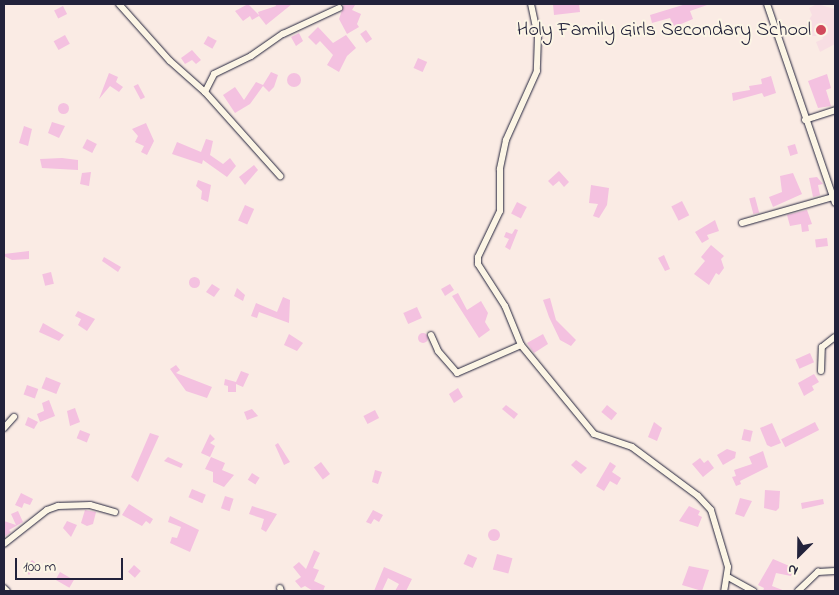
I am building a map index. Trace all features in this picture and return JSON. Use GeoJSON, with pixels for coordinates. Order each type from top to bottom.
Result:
{"type":"FeatureCollection","features":[{"type":"Feature","properties":{"kind":"street"},"geometry":{"type":"LineString","coordinates":[[119,4],[170,61],[205,92],[280,176]]}},
{"type":"Feature","properties":{"kind":"street"},"geometry":{"type":"LineString","coordinates":[[530,4],[538,36],[537,71],[506,140],[500,169],[500,211],[477,260],[505,306],[521,345],[594,434],[632,447],[705,501],[717,522],[728,577],[724,591]]}},
{"type":"Feature","properties":{"kind":"street"},"geometry":{"type":"LineString","coordinates":[[742,224],[834,196],[805,120],[767,4]]}},
{"type":"Feature","properties":{"kind":"street"},"geometry":{"type":"LineString","coordinates":[[205,92],[214,74],[251,56],[283,34],[339,8]]}},
{"type":"Feature","properties":{"kind":"street"},"geometry":{"type":"LineString","coordinates":[[805,120],[835,110]]}},
{"type":"Feature","properties":{"kind":"street"},"geometry":{"type":"LineString","coordinates":[[431,335],[438,351],[457,373],[521,345]]}},
{"type":"Feature","properties":{"kind":"street"},"geometry":{"type":"LineString","coordinates":[[821,371],[822,347],[835,337]]}},
{"type":"Feature","properties":{"kind":"street"},"geometry":{"type":"LineString","coordinates":[[4,428],[14,417]]}},
{"type":"Feature","properties":{"kind":"street"},"geometry":{"type":"LineString","coordinates":[[4,544],[47,510],[58,506],[90,505],[115,512]]}},
{"type":"Feature","properties":{"kind":"street"},"geometry":{"type":"LineString","coordinates":[[798,591],[818,572],[835,571]]}},
{"type":"Feature","properties":{"kind":"street"},"geometry":{"type":"LineString","coordinates":[[728,577],[753,591]]}},
{"type":"Feature","properties":{"kind":"street"},"geometry":{"type":"LineString","coordinates":[[4,588],[7,591]]}},
{"type":"Feature","properties":{"kind":"shaded area","name":"Holy Family Girls Secondary School"},"geometry":{"type":"Polygon","coordinates":[[[817,4],[835,9],[835,44],[820,52],[816,42],[823,39],[822,36],[810,36],[805,26],[812,15],[809,8],[817,4]]]}},
{"type":"Feature","properties":{"kind":"building"},"geometry":{"type":"Polygon","coordinates":[[[248,4],[259,15],[258,12],[276,6],[275,4],[292,4],[266,25],[259,16],[252,20],[250,16],[243,21],[235,11],[248,4]]]}},
{"type":"Feature","properties":{"kind":"building"},"geometry":{"type":"Polygon","coordinates":[[[344,4],[355,5],[352,10],[361,14],[357,24],[359,27],[347,34],[339,19],[344,4]]]}},
{"type":"Feature","properties":{"kind":"building"},"geometry":{"type":"Polygon","coordinates":[[[553,4],[579,4],[580,12],[554,15],[553,4]]]}},
{"type":"Feature","properties":{"kind":"building"},"geometry":{"type":"Polygon","coordinates":[[[686,4],[707,5],[690,11],[693,19],[674,27],[670,18],[652,23],[650,15],[686,4]]]}},
{"type":"Feature","properties":{"kind":"building"},"geometry":{"type":"Polygon","coordinates":[[[63,6],[67,14],[58,19],[54,11],[63,6]]]}},
{"type":"Feature","properties":{"kind":"building"},"geometry":{"type":"Polygon","coordinates":[[[318,27],[333,43],[346,35],[356,48],[347,56],[339,72],[327,65],[333,55],[320,41],[316,45],[308,37],[318,27]]]}},
{"type":"Feature","properties":{"kind":"building"},"geometry":{"type":"Polygon","coordinates":[[[366,30],[372,39],[366,43],[360,34],[366,30]]]}},
{"type":"Feature","properties":{"kind":"building"},"geometry":{"type":"Polygon","coordinates":[[[299,33],[303,41],[296,46],[291,37],[299,33]]]}},
{"type":"Feature","properties":{"kind":"building"},"geometry":{"type":"Polygon","coordinates":[[[65,35],[70,44],[58,50],[54,41],[65,35]]]}},
{"type":"Feature","properties":{"kind":"building"},"geometry":{"type":"Polygon","coordinates":[[[208,36],[217,41],[212,49],[204,44],[208,36]]]}},
{"type":"Feature","properties":{"kind":"building"},"geometry":{"type":"Polygon","coordinates":[[[192,50],[201,60],[196,64],[192,60],[185,64],[181,58],[192,50]]]}},
{"type":"Feature","properties":{"kind":"building"},"geometry":{"type":"Polygon","coordinates":[[[418,58],[427,62],[423,72],[414,68],[418,58]]]}},
{"type":"Feature","properties":{"kind":"building"},"geometry":{"type":"Polygon","coordinates":[[[271,72],[278,75],[274,87],[269,92],[263,86],[250,104],[235,113],[223,95],[235,87],[244,100],[256,82],[263,85],[271,72]]]}},
{"type":"Feature","properties":{"kind":"building"},"geometry":{"type":"Polygon","coordinates":[[[109,73],[118,77],[116,82],[123,87],[119,92],[110,86],[99,99],[109,73]]]}},
{"type":"Feature","properties":{"kind":"building"},"geometry":{"type":"Polygon","coordinates":[[[291,73],[297,73],[301,80],[297,87],[291,87],[287,83],[287,77],[291,73]]]}},
{"type":"Feature","properties":{"kind":"building"},"geometry":{"type":"Polygon","coordinates":[[[827,74],[831,88],[826,90],[831,106],[818,108],[808,81],[827,74]]]}},
{"type":"Feature","properties":{"kind":"building"},"geometry":{"type":"Polygon","coordinates":[[[771,76],[776,93],[764,97],[762,93],[733,101],[732,93],[750,90],[749,86],[762,84],[761,79],[771,76]]]}},
{"type":"Feature","properties":{"kind":"building"},"geometry":{"type":"Polygon","coordinates":[[[138,84],[145,97],[141,100],[134,86],[138,84]]]}},
{"type":"Feature","properties":{"kind":"building"},"geometry":{"type":"Polygon","coordinates":[[[61,103],[65,103],[68,108],[67,112],[61,113],[58,110],[58,106],[61,103]]]}},
{"type":"Feature","properties":{"kind":"building"},"geometry":{"type":"Polygon","coordinates":[[[52,122],[65,126],[59,138],[48,133],[52,122]]]}},
{"type":"Feature","properties":{"kind":"building"},"geometry":{"type":"Polygon","coordinates":[[[146,123],[154,141],[147,155],[141,152],[144,146],[135,142],[138,136],[132,129],[146,123]]]}},
{"type":"Feature","properties":{"kind":"building"},"geometry":{"type":"Polygon","coordinates":[[[24,126],[32,129],[28,146],[19,143],[24,126]]]}},
{"type":"Feature","properties":{"kind":"building"},"geometry":{"type":"Polygon","coordinates":[[[87,139],[97,144],[92,153],[82,148],[87,139]]]}},
{"type":"Feature","properties":{"kind":"building"},"geometry":{"type":"Polygon","coordinates":[[[206,139],[213,141],[210,155],[223,164],[230,158],[236,166],[227,177],[203,160],[202,164],[172,154],[177,142],[201,152],[206,139]]]}},
{"type":"Feature","properties":{"kind":"building"},"geometry":{"type":"Polygon","coordinates":[[[795,144],[798,154],[790,156],[787,146],[795,144]]]}},
{"type":"Feature","properties":{"kind":"building"},"geometry":{"type":"Polygon","coordinates":[[[62,158],[78,160],[78,170],[42,168],[40,159],[62,158]]]}},
{"type":"Feature","properties":{"kind":"building"},"geometry":{"type":"Polygon","coordinates":[[[254,165],[258,170],[245,185],[239,177],[254,165]]]}},
{"type":"Feature","properties":{"kind":"building"},"geometry":{"type":"Polygon","coordinates":[[[559,171],[569,182],[564,187],[559,181],[553,186],[548,181],[559,171]]]}},
{"type":"Feature","properties":{"kind":"building"},"geometry":{"type":"Polygon","coordinates":[[[91,172],[89,186],[80,184],[82,173],[91,172]]]}},
{"type":"Feature","properties":{"kind":"building"},"geometry":{"type":"Polygon","coordinates":[[[793,173],[802,194],[773,207],[769,197],[782,192],[780,176],[793,173]]]}},
{"type":"Feature","properties":{"kind":"building"},"geometry":{"type":"Polygon","coordinates":[[[817,177],[823,184],[818,185],[820,195],[813,197],[809,178],[817,177]]]}},
{"type":"Feature","properties":{"kind":"building"},"geometry":{"type":"Polygon","coordinates":[[[198,180],[211,185],[208,202],[201,199],[202,191],[196,186],[198,180]]]}},
{"type":"Feature","properties":{"kind":"building"},"geometry":{"type":"Polygon","coordinates":[[[591,185],[609,188],[607,205],[599,218],[593,216],[598,204],[589,203],[591,185]]]}},
{"type":"Feature","properties":{"kind":"building"},"geometry":{"type":"Polygon","coordinates":[[[755,197],[759,212],[753,214],[749,199],[755,197]]]}},
{"type":"Feature","properties":{"kind":"building"},"geometry":{"type":"Polygon","coordinates":[[[682,201],[689,215],[679,221],[671,206],[682,201]]]}},
{"type":"Feature","properties":{"kind":"building"},"geometry":{"type":"Polygon","coordinates":[[[517,202],[527,207],[521,219],[511,214],[517,202]]]}},
{"type":"Feature","properties":{"kind":"building"},"geometry":{"type":"Polygon","coordinates":[[[245,205],[254,209],[247,225],[238,221],[245,205]]]}},
{"type":"Feature","properties":{"kind":"building"},"geometry":{"type":"Polygon","coordinates":[[[807,210],[812,224],[808,225],[809,231],[802,232],[801,224],[790,226],[787,215],[807,210]]]}},
{"type":"Feature","properties":{"kind":"building"},"geometry":{"type":"Polygon","coordinates":[[[715,220],[719,231],[707,235],[709,239],[702,243],[695,232],[715,220]]]}},
{"type":"Feature","properties":{"kind":"building"},"geometry":{"type":"Polygon","coordinates":[[[515,229],[518,230],[510,250],[505,247],[509,239],[504,237],[506,232],[512,234],[515,229]]]}},
{"type":"Feature","properties":{"kind":"building"},"geometry":{"type":"Polygon","coordinates":[[[827,238],[828,246],[816,247],[815,239],[827,238]]]}},
{"type":"Feature","properties":{"kind":"building"},"geometry":{"type":"Polygon","coordinates":[[[711,245],[724,256],[721,259],[724,268],[719,275],[716,273],[709,285],[694,274],[705,261],[701,257],[711,245]]]}},
{"type":"Feature","properties":{"kind":"building"},"geometry":{"type":"Polygon","coordinates":[[[29,251],[29,259],[12,260],[4,256],[4,254],[29,251]]]}},
{"type":"Feature","properties":{"kind":"building"},"geometry":{"type":"Polygon","coordinates":[[[664,255],[670,269],[665,271],[658,258],[664,255]]]}},
{"type":"Feature","properties":{"kind":"building"},"geometry":{"type":"Polygon","coordinates":[[[104,257],[121,267],[118,272],[102,261],[104,257]]]}},
{"type":"Feature","properties":{"kind":"building"},"geometry":{"type":"Polygon","coordinates":[[[51,272],[54,284],[45,286],[42,274],[51,272]]]}},
{"type":"Feature","properties":{"kind":"building"},"geometry":{"type":"Polygon","coordinates":[[[192,277],[196,277],[199,282],[198,286],[192,287],[189,284],[189,280],[192,277]]]}},
{"type":"Feature","properties":{"kind":"building"},"geometry":{"type":"Polygon","coordinates":[[[212,284],[220,289],[214,297],[206,292],[212,284]]]}},
{"type":"Feature","properties":{"kind":"building"},"geometry":{"type":"Polygon","coordinates":[[[450,284],[454,290],[445,296],[441,289],[450,284]]]}},
{"type":"Feature","properties":{"kind":"building"},"geometry":{"type":"Polygon","coordinates":[[[237,288],[245,295],[243,301],[234,296],[237,288]]]}},
{"type":"Feature","properties":{"kind":"building"},"geometry":{"type":"Polygon","coordinates":[[[458,293],[467,310],[481,301],[488,313],[485,322],[490,330],[479,338],[452,296],[458,293]]]}},
{"type":"Feature","properties":{"kind":"building"},"geometry":{"type":"Polygon","coordinates":[[[283,297],[290,300],[289,323],[259,312],[257,318],[251,316],[256,303],[277,312],[283,297]]]}},
{"type":"Feature","properties":{"kind":"building"},"geometry":{"type":"Polygon","coordinates":[[[550,298],[556,320],[576,340],[571,346],[560,340],[549,317],[543,300],[550,298]]]}},
{"type":"Feature","properties":{"kind":"building"},"geometry":{"type":"Polygon","coordinates":[[[417,307],[422,318],[408,324],[403,313],[417,307]]]}},
{"type":"Feature","properties":{"kind":"building"},"geometry":{"type":"Polygon","coordinates":[[[78,311],[95,319],[87,331],[78,325],[81,319],[75,316],[78,311]]]}},
{"type":"Feature","properties":{"kind":"building"},"geometry":{"type":"Polygon","coordinates":[[[43,323],[64,335],[59,341],[39,332],[43,323]]]}},
{"type":"Feature","properties":{"kind":"building"},"geometry":{"type":"Polygon","coordinates":[[[421,333],[425,333],[428,338],[427,342],[421,343],[418,340],[418,336],[421,333]]]}},
{"type":"Feature","properties":{"kind":"building"},"geometry":{"type":"Polygon","coordinates":[[[289,334],[303,343],[297,351],[284,345],[289,334]]]}},
{"type":"Feature","properties":{"kind":"building"},"geometry":{"type":"Polygon","coordinates":[[[543,334],[548,344],[534,353],[527,343],[543,334]]]}},
{"type":"Feature","properties":{"kind":"building"},"geometry":{"type":"Polygon","coordinates":[[[810,353],[814,362],[799,369],[795,360],[810,353]]]}},
{"type":"Feature","properties":{"kind":"building"},"geometry":{"type":"Polygon","coordinates":[[[176,365],[180,370],[176,373],[212,387],[207,398],[186,391],[170,369],[176,365]]]}},
{"type":"Feature","properties":{"kind":"building"},"geometry":{"type":"Polygon","coordinates":[[[241,371],[249,374],[243,387],[236,384],[236,392],[228,392],[228,386],[224,385],[225,379],[236,382],[241,371]]]}},
{"type":"Feature","properties":{"kind":"building"},"geometry":{"type":"Polygon","coordinates":[[[814,374],[819,382],[812,386],[814,390],[804,396],[798,383],[814,374]]]}},
{"type":"Feature","properties":{"kind":"building"},"geometry":{"type":"Polygon","coordinates":[[[46,377],[61,383],[56,394],[42,388],[46,377]]]}},
{"type":"Feature","properties":{"kind":"building"},"geometry":{"type":"Polygon","coordinates":[[[27,385],[38,389],[35,399],[24,394],[27,385]]]}},
{"type":"Feature","properties":{"kind":"building"},"geometry":{"type":"Polygon","coordinates":[[[458,388],[463,397],[454,403],[449,394],[458,388]]]}},
{"type":"Feature","properties":{"kind":"building"},"geometry":{"type":"Polygon","coordinates":[[[49,400],[55,416],[40,422],[37,414],[44,411],[42,403],[49,400]]]}},
{"type":"Feature","properties":{"kind":"building"},"geometry":{"type":"Polygon","coordinates":[[[506,405],[518,414],[514,419],[502,409],[506,405]]]}},
{"type":"Feature","properties":{"kind":"building"},"geometry":{"type":"Polygon","coordinates":[[[607,405],[617,413],[611,420],[601,412],[607,405]]]}},
{"type":"Feature","properties":{"kind":"building"},"geometry":{"type":"Polygon","coordinates":[[[75,408],[80,422],[70,426],[67,411],[75,408]]]}},
{"type":"Feature","properties":{"kind":"building"},"geometry":{"type":"Polygon","coordinates":[[[252,409],[258,416],[247,420],[244,412],[252,409]]]}},
{"type":"Feature","properties":{"kind":"building"},"geometry":{"type":"Polygon","coordinates":[[[375,410],[379,418],[368,424],[363,416],[375,410]]]}},
{"type":"Feature","properties":{"kind":"building"},"geometry":{"type":"Polygon","coordinates":[[[28,417],[38,422],[34,429],[25,425],[28,417]]]}},
{"type":"Feature","properties":{"kind":"building"},"geometry":{"type":"Polygon","coordinates":[[[654,422],[662,428],[657,441],[648,437],[654,422]]]}},
{"type":"Feature","properties":{"kind":"building"},"geometry":{"type":"Polygon","coordinates":[[[815,422],[819,430],[785,447],[781,439],[815,422]]]}},
{"type":"Feature","properties":{"kind":"building"},"geometry":{"type":"Polygon","coordinates":[[[772,423],[781,443],[771,447],[767,445],[760,428],[772,423]]]}},
{"type":"Feature","properties":{"kind":"building"},"geometry":{"type":"Polygon","coordinates":[[[744,429],[753,431],[750,442],[742,440],[744,429]]]}},
{"type":"Feature","properties":{"kind":"building"},"geometry":{"type":"Polygon","coordinates":[[[80,430],[90,434],[87,442],[77,438],[80,430]]]}},
{"type":"Feature","properties":{"kind":"building"},"geometry":{"type":"Polygon","coordinates":[[[150,433],[159,436],[138,482],[131,477],[150,433]]]}},
{"type":"Feature","properties":{"kind":"building"},"geometry":{"type":"Polygon","coordinates":[[[210,434],[215,439],[210,443],[215,446],[210,457],[201,453],[210,434]]]}},
{"type":"Feature","properties":{"kind":"building"},"geometry":{"type":"Polygon","coordinates":[[[278,443],[290,462],[284,465],[275,445],[278,443]]]}},
{"type":"Feature","properties":{"kind":"building"},"geometry":{"type":"Polygon","coordinates":[[[727,449],[736,452],[735,458],[723,465],[717,455],[727,449]]]}},
{"type":"Feature","properties":{"kind":"building"},"geometry":{"type":"Polygon","coordinates":[[[763,451],[768,467],[740,481],[741,484],[736,486],[732,477],[736,476],[734,470],[752,464],[749,457],[763,451]]]}},
{"type":"Feature","properties":{"kind":"building"},"geometry":{"type":"Polygon","coordinates":[[[168,457],[183,464],[181,468],[164,461],[168,457]]]}},
{"type":"Feature","properties":{"kind":"building"},"geometry":{"type":"Polygon","coordinates":[[[211,457],[225,463],[222,470],[234,475],[224,487],[213,482],[213,472],[205,469],[211,457]]]}},
{"type":"Feature","properties":{"kind":"building"},"geometry":{"type":"Polygon","coordinates":[[[700,458],[704,463],[708,460],[714,468],[703,477],[692,464],[700,458]]]}},
{"type":"Feature","properties":{"kind":"building"},"geometry":{"type":"Polygon","coordinates":[[[576,460],[587,468],[581,474],[571,465],[576,460]]]}},
{"type":"Feature","properties":{"kind":"building"},"geometry":{"type":"Polygon","coordinates":[[[321,462],[330,474],[323,479],[314,467],[321,462]]]}},
{"type":"Feature","properties":{"kind":"building"},"geometry":{"type":"Polygon","coordinates":[[[610,462],[616,466],[612,472],[621,478],[617,485],[610,481],[604,491],[596,486],[610,462]]]}},
{"type":"Feature","properties":{"kind":"building"},"geometry":{"type":"Polygon","coordinates":[[[375,470],[382,472],[378,484],[372,482],[375,470]]]}},
{"type":"Feature","properties":{"kind":"building"},"geometry":{"type":"Polygon","coordinates":[[[252,473],[260,478],[255,485],[248,480],[252,473]]]}},
{"type":"Feature","properties":{"kind":"building"},"geometry":{"type":"Polygon","coordinates":[[[192,489],[206,495],[202,503],[188,497],[192,489]]]}},
{"type":"Feature","properties":{"kind":"building"},"geometry":{"type":"Polygon","coordinates":[[[765,490],[780,491],[779,508],[776,511],[764,508],[765,490]]]}},
{"type":"Feature","properties":{"kind":"building"},"geometry":{"type":"Polygon","coordinates":[[[21,493],[33,499],[30,505],[24,503],[22,508],[15,505],[21,493]]]}},
{"type":"Feature","properties":{"kind":"building"},"geometry":{"type":"Polygon","coordinates":[[[225,496],[234,499],[230,511],[221,508],[225,496]]]}},
{"type":"Feature","properties":{"kind":"building"},"geometry":{"type":"Polygon","coordinates":[[[740,498],[752,501],[744,517],[735,514],[740,498]]]}},
{"type":"Feature","properties":{"kind":"building"},"geometry":{"type":"Polygon","coordinates":[[[823,499],[824,504],[802,509],[801,503],[823,499]]]}},
{"type":"Feature","properties":{"kind":"building"},"geometry":{"type":"Polygon","coordinates":[[[129,504],[153,519],[150,524],[146,521],[142,526],[122,515],[129,504]]]}},
{"type":"Feature","properties":{"kind":"building"},"geometry":{"type":"Polygon","coordinates":[[[252,506],[277,514],[266,532],[261,529],[264,519],[249,514],[252,506]]]}},
{"type":"Feature","properties":{"kind":"building"},"geometry":{"type":"Polygon","coordinates":[[[689,506],[700,511],[698,515],[702,517],[698,527],[679,521],[689,506]]]}},
{"type":"Feature","properties":{"kind":"building"},"geometry":{"type":"Polygon","coordinates":[[[85,510],[96,512],[93,524],[87,526],[81,523],[85,510]]]}},
{"type":"Feature","properties":{"kind":"building"},"geometry":{"type":"Polygon","coordinates":[[[373,510],[383,515],[379,522],[374,519],[371,524],[366,522],[373,510]]]}},
{"type":"Feature","properties":{"kind":"building"},"geometry":{"type":"Polygon","coordinates":[[[18,511],[23,522],[9,530],[11,532],[4,537],[4,521],[16,525],[11,514],[18,511]]]}},
{"type":"Feature","properties":{"kind":"building"},"geometry":{"type":"Polygon","coordinates":[[[170,516],[199,530],[190,552],[170,543],[172,537],[177,538],[181,527],[168,522],[170,516]]]}},
{"type":"Feature","properties":{"kind":"building"},"geometry":{"type":"Polygon","coordinates":[[[67,521],[77,525],[71,537],[63,528],[67,521]]]}},
{"type":"Feature","properties":{"kind":"building"},"geometry":{"type":"Polygon","coordinates":[[[494,529],[500,535],[494,541],[488,535],[494,529]]]}},
{"type":"Feature","properties":{"kind":"building"},"geometry":{"type":"Polygon","coordinates":[[[314,550],[320,553],[313,568],[319,570],[314,581],[325,586],[323,591],[313,591],[305,586],[301,588],[295,581],[301,577],[293,567],[299,562],[306,569],[314,550]]]}},
{"type":"Feature","properties":{"kind":"building"},"geometry":{"type":"Polygon","coordinates":[[[468,554],[477,558],[473,568],[464,564],[468,554]]]}},
{"type":"Feature","properties":{"kind":"building"},"geometry":{"type":"Polygon","coordinates":[[[497,554],[512,558],[508,574],[493,569],[497,554]]]}},
{"type":"Feature","properties":{"kind":"building"},"geometry":{"type":"Polygon","coordinates":[[[773,559],[794,568],[791,576],[776,573],[772,586],[785,591],[763,591],[764,588],[758,585],[773,559]]]}},
{"type":"Feature","properties":{"kind":"building"},"geometry":{"type":"Polygon","coordinates":[[[32,560],[37,564],[29,575],[24,570],[32,560]]]}},
{"type":"Feature","properties":{"kind":"building"},"geometry":{"type":"Polygon","coordinates":[[[134,565],[141,571],[135,578],[128,572],[134,565]]]}},
{"type":"Feature","properties":{"kind":"building"},"geometry":{"type":"Polygon","coordinates":[[[689,566],[709,570],[702,591],[682,585],[689,566]]]}},
{"type":"Feature","properties":{"kind":"building"},"geometry":{"type":"Polygon","coordinates":[[[384,567],[412,579],[406,591],[395,591],[399,584],[388,578],[382,591],[374,591],[384,567]]]}},
{"type":"Feature","properties":{"kind":"building"},"geometry":{"type":"Polygon","coordinates":[[[60,572],[74,580],[69,588],[56,580],[60,572]]]}},
{"type":"Feature","properties":{"kind":"place","name":"Holy Family Girls Secondary School"},"geometry":{"type":"Point","coordinates":[821,30]}}]}
